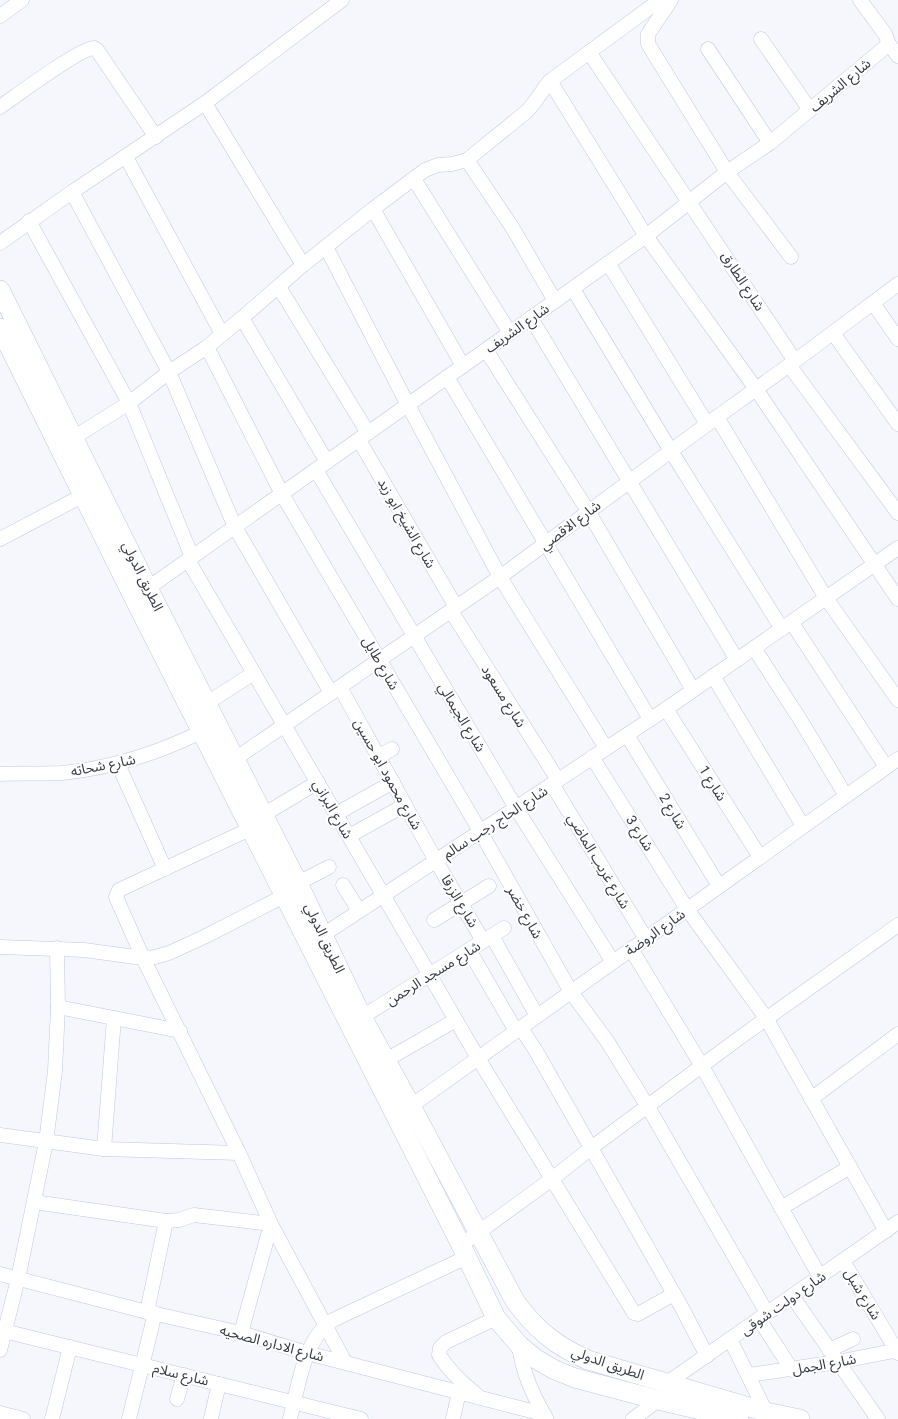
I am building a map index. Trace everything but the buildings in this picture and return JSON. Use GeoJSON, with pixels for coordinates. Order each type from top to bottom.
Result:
{"type":"FeatureCollection","features":[{"type":"Feature","properties":{"kind":"street"},"geometry":{"type":"LineString","coordinates":[[0,16],[22,0]]}},
{"type":"Feature","properties":{"kind":"street"},"geometry":{"type":"LineString","coordinates":[[0,242],[205,103],[342,0]]}},
{"type":"Feature","properties":{"kind":"street"},"geometry":{"type":"LineString","coordinates":[[58,447],[129,403],[169,372],[207,347],[303,265],[425,170],[438,165],[467,160],[526,112],[550,81],[660,0]]}},
{"type":"Feature","properties":{"kind":"street"},"geometry":{"type":"LineString","coordinates":[[671,0],[648,34],[648,44],[726,172],[791,257]]}},
{"type":"Feature","properties":{"kind":"street"},"geometry":{"type":"LineString","coordinates":[[860,0],[885,34],[889,44],[898,56]]}},
{"type":"Feature","properties":{"kind":"street"},"geometry":{"type":"LineString","coordinates":[[761,39],[810,110]]}},
{"type":"Feature","properties":{"kind":"street","name":"شارع الشريف"},"geometry":{"type":"LineString","coordinates":[[141,593],[646,236],[726,172],[770,143],[889,44]]}},
{"type":"Feature","properties":{"kind":"street"},"geometry":{"type":"LineString","coordinates":[[0,107],[60,65],[88,48],[94,48],[156,137]]}},
{"type":"Feature","properties":{"kind":"street"},"geometry":{"type":"LineString","coordinates":[[708,49],[770,143]]}},
{"type":"Feature","properties":{"kind":"street","name":"شارع الطارق"},"geometry":{"type":"LineString","coordinates":[[589,52],[690,201],[792,363],[898,513]]}},
{"type":"Feature","properties":{"kind":"street"},"geometry":{"type":"LineString","coordinates":[[550,81],[646,236],[756,389],[898,600]]}},
{"type":"Feature","properties":{"kind":"street"},"geometry":{"type":"LineString","coordinates":[[205,103],[303,265]]}},
{"type":"Feature","properties":{"kind":"street"},"geometry":{"type":"LineString","coordinates":[[126,157],[222,334]]}},
{"type":"Feature","properties":{"kind":"street"},"geometry":{"type":"LineString","coordinates":[[467,160],[512,227],[555,301]]}},
{"type":"Feature","properties":{"kind":"street"},"geometry":{"type":"LineString","coordinates":[[414,179],[510,333]]}},
{"type":"Feature","properties":{"kind":"street","name":"شارع محمود ابو حسين"},"geometry":{"type":"LineString","coordinates":[[72,192],[169,372],[235,527],[379,756],[436,861]]}},
{"type":"Feature","properties":{"kind":"street"},"geometry":{"type":"LineString","coordinates":[[373,209],[463,366]]}},
{"type":"Feature","properties":{"kind":"street","name":"شارع البراني"},"geometry":{"type":"LineString","coordinates":[[28,222],[129,403],[190,559],[284,725],[478,1058],[634,1313],[638,1314],[674,1294]]}},
{"type":"Feature","properties":{"kind":"street"},"geometry":{"type":"LineString","coordinates":[[326,247],[500,578],[606,748]]}},
{"type":"Feature","properties":{"kind":"street"},"geometry":{"type":"LineString","coordinates":[[608,263],[712,420],[826,598],[898,700]]}},
{"type":"Feature","properties":{"kind":"street","name":"شارع الاقصي"},"geometry":{"type":"LineString","coordinates":[[226,754],[284,725],[500,578],[588,511],[898,284]]}},
{"type":"Feature","properties":{"kind":"street","name":"شارع الشيخ ابو زيد"},"geometry":{"type":"LineString","coordinates":[[279,287],[364,436],[453,609]]}},
{"type":"Feature","properties":{"kind":"street"},"geometry":{"type":"LineString","coordinates":[[573,288],[671,451],[786,626],[886,767]]}},
{"type":"Feature","properties":{"kind":"street","name":"الطريق الدولي"},"geometry":{"type":"LineString","coordinates":[[0,290],[74,437],[201,732],[226,754],[263,815],[298,883],[321,943],[496,1318],[519,1345],[536,1359],[555,1370],[575,1378],[739,1419]]}},
{"type":"Feature","properties":{"kind":"street"},"geometry":{"type":"LineString","coordinates":[[873,302],[898,339]]}},
{"type":"Feature","properties":{"kind":"street","name":"شارع الجيمالي"},"geometry":{"type":"LineString","coordinates":[[242,318],[414,636],[516,808],[613,962]]}},
{"type":"Feature","properties":{"kind":"street"},"geometry":{"type":"LineString","coordinates":[[532,318],[737,660]]}},
{"type":"Feature","properties":{"kind":"street","name":"الطريق الدولي"},"geometry":{"type":"LineString","coordinates":[[0,328],[82,496],[207,703],[226,754],[250,829],[284,896],[321,943],[411,1106],[515,1302],[526,1317],[554,1342],[588,1360],[766,1412],[800,1419]]}},
{"type":"Feature","properties":{"kind":"street"},"geometry":{"type":"LineString","coordinates":[[833,333],[898,424]]}},
{"type":"Feature","properties":{"kind":"street","name":"شارع طايل"},"geometry":{"type":"LineString","coordinates":[[207,347],[282,494],[480,831]]}},
{"type":"Feature","properties":{"kind":"street"},"geometry":{"type":"LineString","coordinates":[[486,350],[588,511],[693,690]]}},
{"type":"Feature","properties":{"kind":"street"},"geometry":{"type":"LineString","coordinates":[[447,377],[650,720]]}},
{"type":"Feature","properties":{"kind":"street"},"geometry":{"type":"LineString","coordinates":[[0,539],[82,496]]}},
{"type":"Feature","properties":{"kind":"street","name":"شارع الحاج رجب سالم"},"geometry":{"type":"LineString","coordinates":[[321,943],[359,911],[650,720],[898,548]]}},
{"type":"Feature","properties":{"kind":"street","name":"شارع مسعود"},"geometry":{"type":"LineString","coordinates":[[453,609],[555,782]]}},
{"type":"Feature","properties":{"kind":"street"},"geometry":{"type":"LineString","coordinates":[[754,648],[846,796]]}},
{"type":"Feature","properties":{"kind":"street"},"geometry":{"type":"LineString","coordinates":[[207,703],[254,673]]}},
{"type":"Feature","properties":{"kind":"street"},"geometry":{"type":"LineString","coordinates":[[713,676],[803,826]]}},
{"type":"Feature","properties":{"kind":"street","name":"شارع 1"},"geometry":{"type":"LineString","coordinates":[[666,709],[760,857]]}},
{"type":"Feature","properties":{"kind":"street","name":"شارع شحاته"},"geometry":{"type":"LineString","coordinates":[[0,774],[59,773],[89,770],[118,764],[156,752],[201,732]]}},
{"type":"Feature","properties":{"kind":"street","name":"شارع 2"},"geometry":{"type":"LineString","coordinates":[[626,735],[719,886]]}},
{"type":"Feature","properties":{"kind":"street"},"geometry":{"type":"LineString","coordinates":[[379,756],[392,749]]}},
{"type":"Feature","properties":{"kind":"street","name":"شارع 3"},"geometry":{"type":"LineString","coordinates":[[592,758],[687,909],[766,1018],[886,1231]]}},
{"type":"Feature","properties":{"kind":"street","name":"شارع الروضة"},"geometry":{"type":"LineString","coordinates":[[411,1106],[898,758]]}},
{"type":"Feature","properties":{"kind":"street"},"geometry":{"type":"LineString","coordinates":[[118,764],[165,869]]}},
{"type":"Feature","properties":{"kind":"street"},"geometry":{"type":"LineString","coordinates":[[263,815],[318,782]]}},
{"type":"Feature","properties":{"kind":"street"},"geometry":{"type":"LineString","coordinates":[[336,814],[393,782]]}},
{"type":"Feature","properties":{"kind":"street","name":"شارع غريب الماضي"},"geometry":{"type":"LineString","coordinates":[[555,782],[646,939]]}},
{"type":"Feature","properties":{"kind":"street"},"geometry":{"type":"LineString","coordinates":[[349,836],[406,806]]}},
{"type":"Feature","properties":{"kind":"street"},"geometry":{"type":"LineString","coordinates":[[250,829],[119,890],[116,896],[143,958],[239,1153],[271,1224],[344,1362]]}},
{"type":"Feature","properties":{"kind":"street","name":"شارع خضر"},"geometry":{"type":"LineString","coordinates":[[480,831],[570,992],[607,1041],[648,1107],[792,1370]]}},
{"type":"Feature","properties":{"kind":"street","name":"شارع الزرقا"},"geometry":{"type":"LineString","coordinates":[[436,861],[462,903],[493,935],[537,1016]]}},
{"type":"Feature","properties":{"kind":"street"},"geometry":{"type":"LineString","coordinates":[[298,883],[329,867]]}},
{"type":"Feature","properties":{"kind":"street"},"geometry":{"type":"LineString","coordinates":[[343,886],[359,911]]}},
{"type":"Feature","properties":{"kind":"street"},"geometry":{"type":"LineString","coordinates":[[434,920],[489,886]]}},
{"type":"Feature","properties":{"kind":"street"},"geometry":{"type":"LineString","coordinates":[[0,947],[57,948],[143,958],[155,957],[204,937],[284,896]]}},
{"type":"Feature","properties":{"kind":"street"},"geometry":{"type":"LineString","coordinates":[[290,1419],[307,1353],[324,1325],[464,1251],[479,1233],[591,1148],[766,1018],[898,925]]}},
{"type":"Feature","properties":{"kind":"street","name":"شارع مسجد الرحمن"},"geometry":{"type":"LineString","coordinates":[[362,1017],[493,935]]}},
{"type":"Feature","properties":{"kind":"street"},"geometry":{"type":"LineString","coordinates":[[0,1350],[3,1331],[18,1279],[46,1142],[55,1071],[58,1007],[57,948]]}},
{"type":"Feature","properties":{"kind":"street"},"geometry":{"type":"LineString","coordinates":[[631,949],[702,1066],[820,1277]]}},
{"type":"Feature","properties":{"kind":"street"},"geometry":{"type":"LineString","coordinates":[[469,950],[518,1030],[536,1051],[674,1294],[707,1356]]}},
{"type":"Feature","properties":{"kind":"street"},"geometry":{"type":"LineString","coordinates":[[58,1007],[180,1031]]}},
{"type":"Feature","properties":{"kind":"street"},"geometry":{"type":"LineString","coordinates":[[104,1149],[114,1018]]}},
{"type":"Feature","properties":{"kind":"street"},"geometry":{"type":"LineString","coordinates":[[386,1060],[456,1020]]}},
{"type":"Feature","properties":{"kind":"street"},"geometry":{"type":"LineString","coordinates":[[811,1098],[898,1034]]}},
{"type":"Feature","properties":{"kind":"street"},"geometry":{"type":"LineString","coordinates":[[0,1135],[104,1149],[239,1153]]}},
{"type":"Feature","properties":{"kind":"street"},"geometry":{"type":"LineString","coordinates":[[780,1208],[850,1167]]}},
{"type":"Feature","properties":{"kind":"street"},"geometry":{"type":"LineString","coordinates":[[34,1202],[166,1221],[179,1220],[194,1214],[271,1224]]}},
{"type":"Feature","properties":{"kind":"street"},"geometry":{"type":"LineString","coordinates":[[129,1419],[142,1364],[166,1221]]}},
{"type":"Feature","properties":{"kind":"street","name":"شارع دولت شوقى"},"geometry":{"type":"LineString","coordinates":[[668,1383],[898,1222]]}},
{"type":"Feature","properties":{"kind":"street"},"geometry":{"type":"LineString","coordinates":[[241,1333],[271,1224]]}},
{"type":"Feature","properties":{"kind":"street","name":"شارع شبل"},"geometry":{"type":"LineString","coordinates":[[843,1261],[897,1351]]}},
{"type":"Feature","properties":{"kind":"street","name":"شارع الاداره الصحيه"},"geometry":{"type":"LineString","coordinates":[[0,1274],[241,1333],[307,1353],[545,1416]]}},
{"type":"Feature","properties":{"kind":"street"},"geometry":{"type":"LineString","coordinates":[[792,1296],[878,1419]]}},
{"type":"Feature","properties":{"kind":"street"},"geometry":{"type":"LineString","coordinates":[[478,1397],[447,1367],[439,1355],[440,1348],[446,1342],[496,1318]]}},
{"type":"Feature","properties":{"kind":"street","name":"شارع سلام"},"geometry":{"type":"LineString","coordinates":[[3,1331],[361,1419]]}},
{"type":"Feature","properties":{"kind":"street"},"geometry":{"type":"LineString","coordinates":[[730,1339],[766,1412]]}},
{"type":"Feature","properties":{"kind":"street"},"geometry":{"type":"LineString","coordinates":[[829,1350],[853,1339]]}},
{"type":"Feature","properties":{"kind":"street"},"geometry":{"type":"LineString","coordinates":[[519,1345],[525,1374],[545,1416]]}},
{"type":"Feature","properties":{"kind":"street"},"geometry":{"type":"LineString","coordinates":[[52,1419],[70,1346]]}},
{"type":"Feature","properties":{"kind":"street","name":"شارع الجمل"},"geometry":{"type":"LineString","coordinates":[[749,1375],[792,1370],[897,1351]]}},
{"type":"Feature","properties":{"kind":"street"},"geometry":{"type":"LineString","coordinates":[[177,1399],[184,1375]]}},
{"type":"Feature","properties":{"kind":"street"},"geometry":{"type":"LineString","coordinates":[[211,1418],[219,1384]]}},
{"type":"Feature","properties":{"kind":"street"},"geometry":{"type":"LineString","coordinates":[[452,1419],[459,1392]]}},
{"type":"Feature","properties":{"kind":"street"},"geometry":{"type":"LineString","coordinates":[[632,1419],[658,1400]]}},
{"type":"Feature","properties":{"kind":"street"},"geometry":{"type":"LineString","coordinates":[[0,1414],[23,1419]]}}]}
